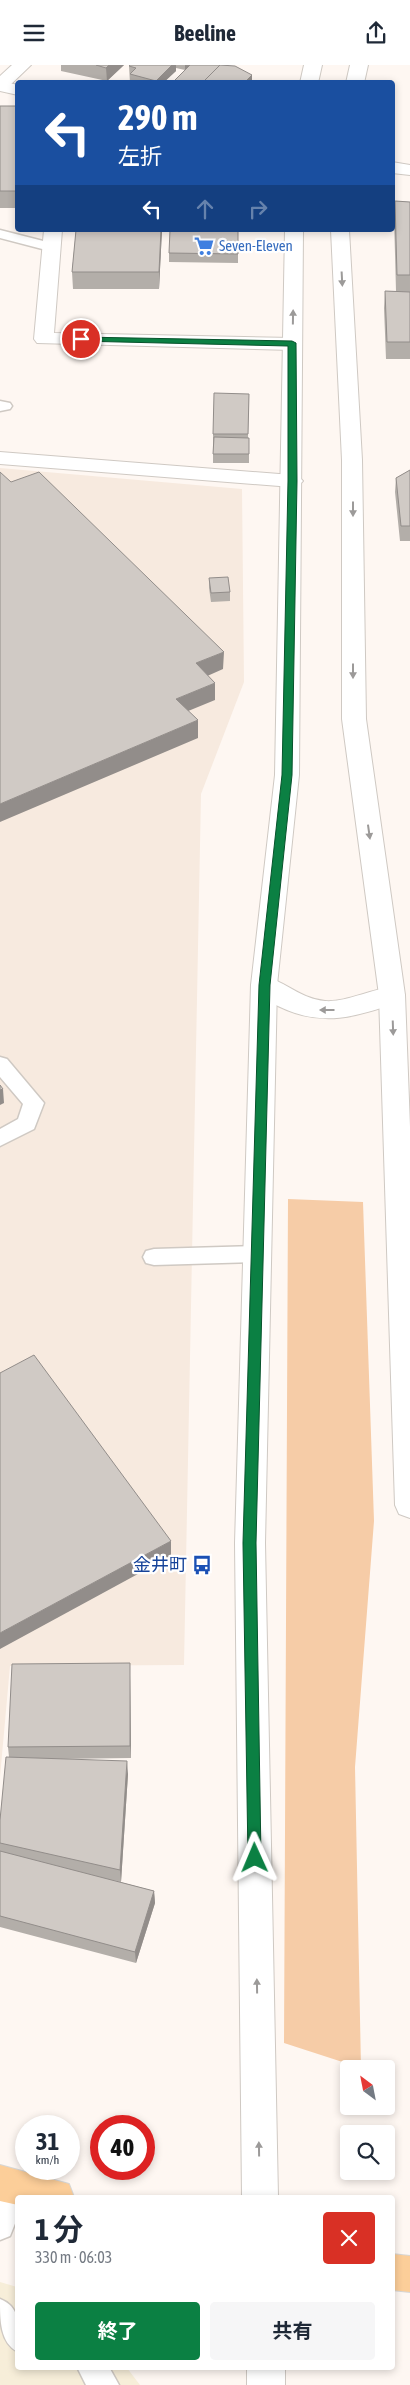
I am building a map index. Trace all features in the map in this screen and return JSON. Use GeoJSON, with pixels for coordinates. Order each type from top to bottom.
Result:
{"type":"FeatureCollection","features":[{"type":"Feature","properties":{"kind":"main road"},"geometry":{"type":"LineString","coordinates":[[7,2185],[48,2195]]}},
{"type":"Feature","properties":{"kind":"main road"},"geometry":{"type":"LineString","coordinates":[[395,2272],[410,2274]]}},
{"type":"Feature","properties":{"kind":"street"},"geometry":{"type":"LineString","coordinates":[[0,86],[22,65]]}},
{"type":"Feature","properties":{"kind":"street"},"geometry":{"type":"LineString","coordinates":[[310,80],[312,65]]}},
{"type":"Feature","properties":{"kind":"street"},"geometry":{"type":"LineString","coordinates":[[356,80],[359,65]]}},
{"type":"Feature","properties":{"kind":"street"},"geometry":{"type":"LineString","coordinates":[[0,86],[15,89]]}},
{"type":"Feature","properties":{"kind":"street"},"geometry":{"type":"LineString","coordinates":[[395,168],[410,170]]}},
{"type":"Feature","properties":{"kind":"street"},"geometry":{"type":"LineString","coordinates":[[260,2195],[250,1543],[264,985],[287,775],[294,232]]}},
{"type":"Feature","properties":{"kind":"street"},"geometry":{"type":"LineString","coordinates":[[340,232],[352,460],[354,719],[392,995],[410,1505]]}},
{"type":"Feature","properties":{"kind":"street"},"geometry":{"type":"LineString","coordinates":[[51,239],[44,339],[292,343]]}},
{"type":"Feature","properties":{"kind":"street"},"geometry":{"type":"LineString","coordinates":[[0,458],[292,481]]}},
{"type":"Feature","properties":{"kind":"street"},"geometry":{"type":"LineString","coordinates":[[264,985],[288,1002],[310,1010],[338,1010],[368,1004],[392,995]]}},
{"type":"Feature","properties":{"kind":"street"},"geometry":{"type":"LineString","coordinates":[[266,2370],[266,2385]]}},
{"type":"Feature","properties":{"kind":"lane"},"geometry":{"type":"LineString","coordinates":[[0,234],[51,239]]}},
{"type":"Feature","properties":{"kind":"lane"},"geometry":{"type":"LineString","coordinates":[[0,1064],[34,1103],[27,1124],[0,1138]]}},
{"type":"Feature","properties":{"kind":"lane"},"geometry":{"type":"LineString","coordinates":[[154,1257],[257,1254]]}},
{"type":"Feature","properties":{"kind":"lane"},"geometry":{"type":"LineString","coordinates":[[0,2226],[7,2185]]}},
{"type":"Feature","properties":{"kind":"lane"},"geometry":{"type":"LineString","coordinates":[[0,2313],[15,2334]]}},
{"type":"Feature","properties":{"kind":"lane"},"geometry":{"type":"LineString","coordinates":[[93,2370],[104,2385]]}},
{"type":"Feature","properties":{"kind":"shaded area"},"geometry":{"type":"Polygon","coordinates":[[[0,468],[242,489],[244,682],[201,794],[184,1665],[10,1666],[0,1777],[0,468]]]}},
{"type":"Feature","properties":{"kind":"shaded area"},"geometry":{"type":"Polygon","coordinates":[[[288,1199],[363,1202],[374,1521],[355,1767],[361,2060],[340,2061],[284,2043],[288,1199]]]}},
{"type":"Feature","properties":{"kind":"shaded area"},"geometry":{"type":"Polygon","coordinates":[[[0,2282],[15,2286],[15,2370],[129,2370],[140,2385],[0,2385],[0,2282]]]}},
{"type":"Feature","properties":{"kind":"building"},"geometry":{"type":"Polygon","coordinates":[[[96,65],[109,65],[106,68],[96,65]]]}},
{"type":"Feature","properties":{"kind":"building"},"geometry":{"type":"Polygon","coordinates":[[[172,65],[157,80],[130,74],[136,68],[129,66],[172,65]]]}},
{"type":"Feature","properties":{"kind":"building"},"geometry":{"type":"Polygon","coordinates":[[[190,65],[220,65],[205,80],[175,80],[190,65]]]}},
{"type":"Feature","properties":{"kind":"building"},"geometry":{"type":"Polygon","coordinates":[[[220,65],[235,66],[252,75],[247,80],[205,80],[220,65]]]}},
{"type":"Feature","properties":{"kind":"building"},"geometry":{"type":"Polygon","coordinates":[[[0,106],[15,106],[15,191],[0,191],[0,106]]]}},
{"type":"Feature","properties":{"kind":"building"},"geometry":{"type":"Polygon","coordinates":[[[395,201],[410,202],[410,275],[397,275],[395,201]]]}},
{"type":"Feature","properties":{"kind":"building"},"geometry":{"type":"Polygon","coordinates":[[[76,232],[161,232],[159,272],[72,272],[76,232]]]}},
{"type":"Feature","properties":{"kind":"building","name":"Seven-Eleven"},"geometry":{"type":"Polygon","coordinates":[[[170,232],[238,232],[238,254],[169,253],[170,232]]]}},
{"type":"Feature","properties":{"kind":"building"},"geometry":{"type":"Polygon","coordinates":[[[385,291],[410,292],[410,342],[387,342],[385,291]]]}},
{"type":"Feature","properties":{"kind":"building"},"geometry":{"type":"Polygon","coordinates":[[[214,393],[249,394],[248,434],[213,434],[214,393]]]}},
{"type":"Feature","properties":{"kind":"building"},"geometry":{"type":"Polygon","coordinates":[[[214,437],[249,438],[249,454],[213,454],[214,437]]]}},
{"type":"Feature","properties":{"kind":"building"},"geometry":{"type":"Polygon","coordinates":[[[410,470],[410,526],[401,526],[396,478],[410,470]]]}},
{"type":"Feature","properties":{"kind":"building"},"geometry":{"type":"Polygon","coordinates":[[[0,472],[11,482],[39,472],[224,652],[196,663],[215,683],[176,699],[198,720],[0,804],[0,472]]]}},
{"type":"Feature","properties":{"kind":"building"},"geometry":{"type":"Polygon","coordinates":[[[228,577],[230,592],[211,593],[209,578],[228,577]]]}},
{"type":"Feature","properties":{"kind":"building"},"geometry":{"type":"Polygon","coordinates":[[[34,1355],[171,1541],[0,1633],[0,1373],[34,1355]]]}},
{"type":"Feature","properties":{"kind":"building"},"geometry":{"type":"Polygon","coordinates":[[[130,1663],[130,1746],[8,1747],[12,1664],[130,1663]]]}},
{"type":"Feature","properties":{"kind":"building"},"geometry":{"type":"Polygon","coordinates":[[[6,1757],[127,1761],[120,1870],[0,1843],[0,1820],[6,1757]]]}},
{"type":"Feature","properties":{"kind":"building"},"geometry":{"type":"Polygon","coordinates":[[[0,1851],[154,1891],[135,1952],[0,1916],[0,1851]]]}},
{"type":"Feature","properties":{"kind":"waterway"},"geometry":{"type":"LineString","coordinates":[[221,65],[247,80]]}},
{"type":"Feature","properties":{"kind":"place","name":"Seven-Eleven"},"geometry":{"type":"Point","coordinates":[204,246]}},
{"type":"Feature","properties":{"kind":"place","name":"金井町"},"geometry":{"type":"Point","coordinates":[202,1565]}},
{"type":"Feature","properties":{"kind":"route"},"geometry":{"type":"LineString","coordinates":[[81,339],[292,343],[292,481],[287,775],[264,985],[250,1543],[255,1858]]}}]}
